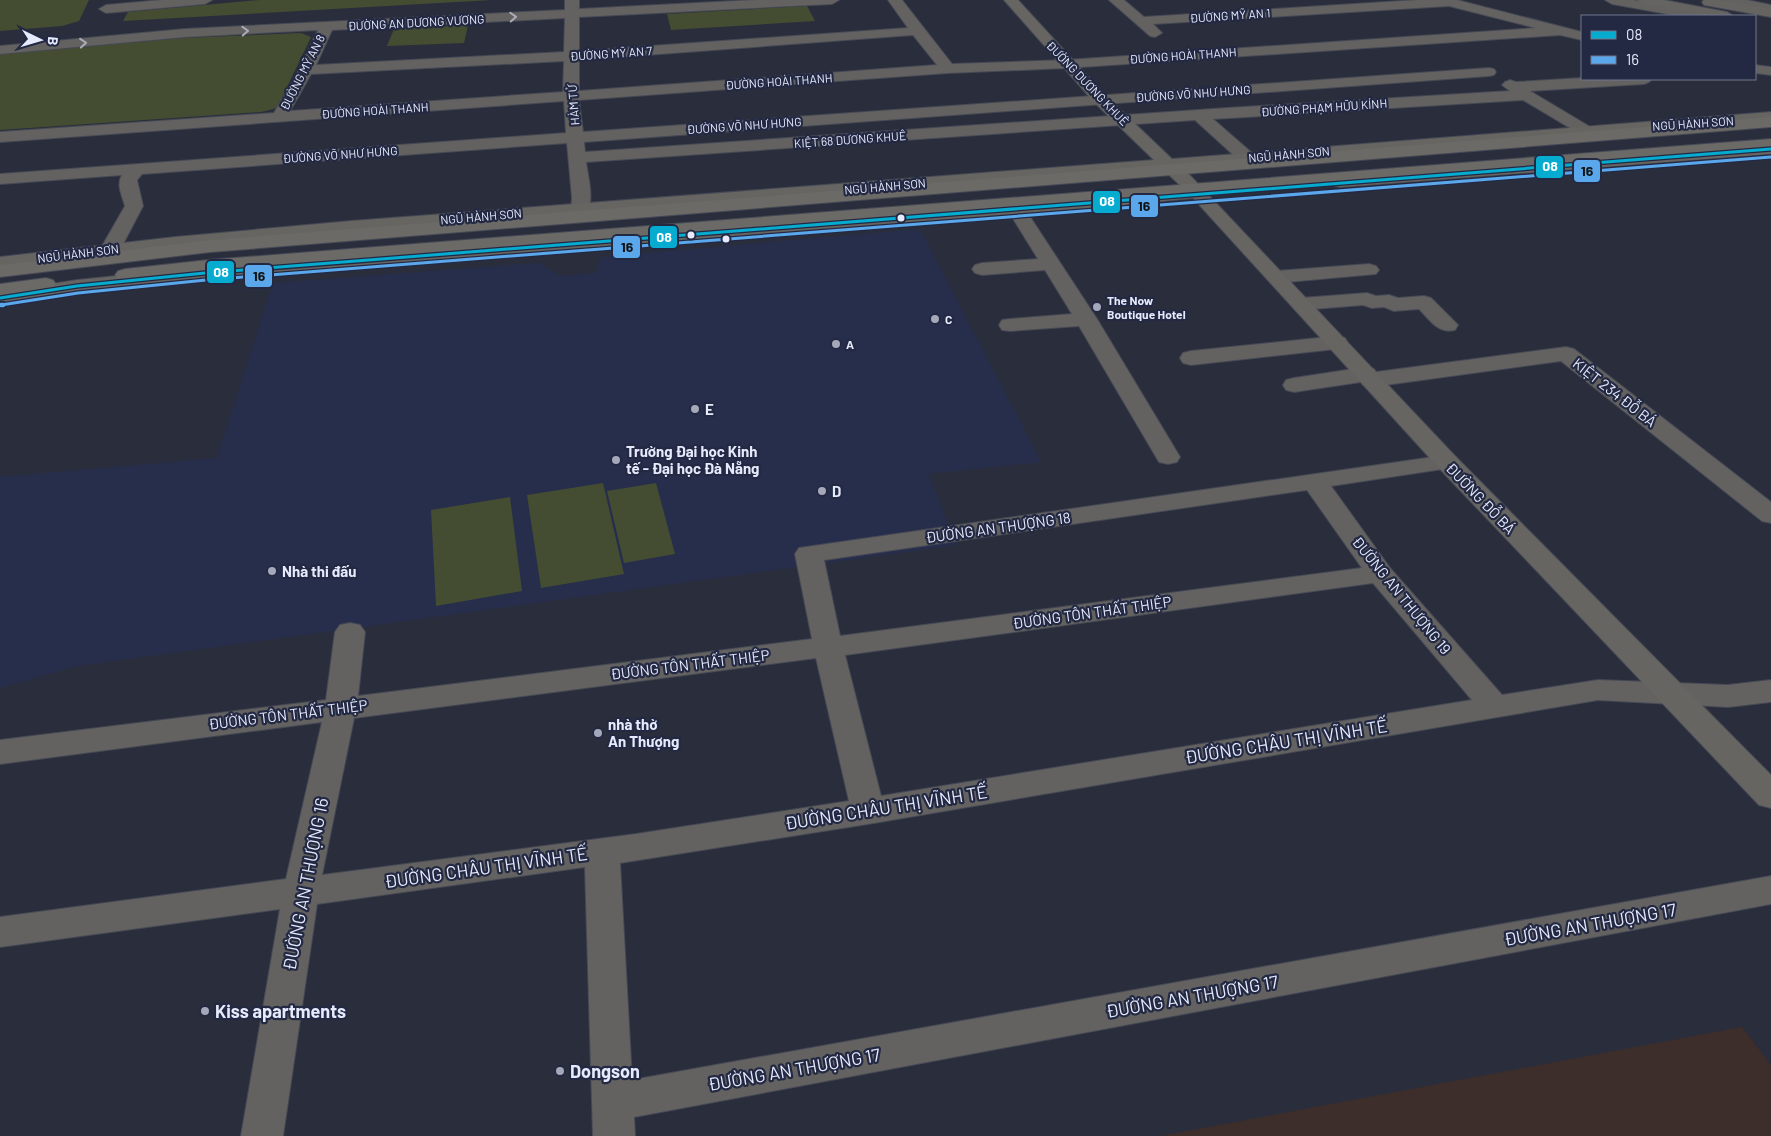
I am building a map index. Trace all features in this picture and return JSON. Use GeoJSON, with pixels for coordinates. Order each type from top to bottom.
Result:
{"type":"FeatureCollection","features":[{"type":"Feature","properties":{"kind":"highway","name":"NGŨ HÀNH SƠN"},"geometry":{"type":"LineString","coordinates":[[1170,167],[1771,122]]}},
{"type":"Feature","properties":{"kind":"highway","name":"NGŨ HÀNH SƠN"},"geometry":{"type":"LineString","coordinates":[[0,290],[73,280],[198,267],[580,241],[1015,207],[1151,193],[1196,191],[1771,144]]}},
{"type":"Feature","properties":{"kind":"highway","name":"NGŨ HÀNH SƠN"},"geometry":{"type":"LineString","coordinates":[[0,271],[211,246],[580,212]]}},
{"type":"Feature","properties":{"kind":"main road","name":"ĐƯỜNG DƯƠNG KHUÊ"},"geometry":{"type":"LineString","coordinates":[[1011,0],[1100,99],[1196,191]]}},
{"type":"Feature","properties":{"kind":"main road"},"geometry":{"type":"LineString","coordinates":[[1644,0],[1722,15]]}},
{"type":"Feature","properties":{"kind":"main road"},"geometry":{"type":"LineString","coordinates":[[1699,0],[1771,13]]}},
{"type":"Feature","properties":{"kind":"main road"},"geometry":{"type":"LineString","coordinates":[[1756,22],[1771,25]]}},
{"type":"Feature","properties":{"kind":"main road","name":"NGŨ HÀNH SƠN"},"geometry":{"type":"LineString","coordinates":[[0,262],[111,248],[1170,167],[1246,157],[1771,117]]}},
{"type":"Feature","properties":{"kind":"main road","name":"NGŨ HÀNH SƠN"},"geometry":{"type":"LineString","coordinates":[[1015,207],[1196,191],[1771,149]]}},
{"type":"Feature","properties":{"kind":"main road","name":"ĐƯỜNG ĐỖ BÁ"},"geometry":{"type":"LineString","coordinates":[[1196,191],[1447,462],[1771,796]]}},
{"type":"Feature","properties":{"kind":"main road","name":"NGŨ HÀNH SƠN"},"geometry":{"type":"LineString","coordinates":[[0,298],[77,286],[205,273],[580,241]]}},
{"type":"Feature","properties":{"kind":"street"},"geometry":{"type":"LineString","coordinates":[[100,22],[108,4],[205,0]]}},
{"type":"Feature","properties":{"kind":"street","name":"ĐƯỜNG AN DƯƠNG VƯƠNG"},"geometry":{"type":"LineString","coordinates":[[0,50],[186,34],[326,27],[572,5],[598,0]]}},
{"type":"Feature","properties":{"kind":"street","name":"ĐƯỜNG AN DƯƠNG VƯƠNG"},"geometry":{"type":"LineString","coordinates":[[0,37],[192,21],[572,5],[832,0]]}},
{"type":"Feature","properties":{"kind":"street"},"geometry":{"type":"LineString","coordinates":[[895,0],[948,69]]}},
{"type":"Feature","properties":{"kind":"street"},"geometry":{"type":"LineString","coordinates":[[1116,0],[1181,55]]}},
{"type":"Feature","properties":{"kind":"street"},"geometry":{"type":"LineString","coordinates":[[1612,0],[1693,15]]}},
{"type":"Feature","properties":{"kind":"street"},"geometry":{"type":"LineString","coordinates":[[1729,0],[1771,9]]}},
{"type":"Feature","properties":{"kind":"street"},"geometry":{"type":"LineString","coordinates":[[1375,2],[1402,19]]}},
{"type":"Feature","properties":{"kind":"street","name":"ĐƯỜNG MỸ AN 1"},"geometry":{"type":"LineString","coordinates":[[1141,21],[1375,2],[1449,2],[1558,31]]}},
{"type":"Feature","properties":{"kind":"street","name":"HÀM TỬ"},"geometry":{"type":"LineString","coordinates":[[572,5],[571,96],[581,198],[580,212]]}},
{"type":"Feature","properties":{"kind":"street","name":"ĐƯỜNG MỸ AN 8"},"geometry":{"type":"LineString","coordinates":[[279,117],[306,70],[326,27]]}},
{"type":"Feature","properties":{"kind":"street"},"geometry":{"type":"LineString","coordinates":[[1417,28],[1586,131]]}},
{"type":"Feature","properties":{"kind":"street","name":"ĐƯỜNG MỸ AN 7"},"geometry":{"type":"LineString","coordinates":[[306,70],[572,56],[917,31]]}},
{"type":"Feature","properties":{"kind":"street"},"geometry":{"type":"LineString","coordinates":[[1558,31],[1581,36]]}},
{"type":"Feature","properties":{"kind":"street","name":"ĐƯỜNG HOÀI THANH"},"geometry":{"type":"LineString","coordinates":[[0,137],[948,69],[1067,64],[1558,31]]}},
{"type":"Feature","properties":{"kind":"street","name":"ĐƯỜNG VÕ NHƯ HƯNG"},"geometry":{"type":"LineString","coordinates":[[0,179],[1488,72]]}},
{"type":"Feature","properties":{"kind":"street","name":"ĐƯỜNG PHẠM HỮU KÍNH"},"geometry":{"type":"LineString","coordinates":[[1123,120],[1519,91],[1634,80]]}},
{"type":"Feature","properties":{"kind":"street"},"geometry":{"type":"LineString","coordinates":[[1199,115],[1246,157]]}},
{"type":"Feature","properties":{"kind":"street","name":"KIỆT 68 DƯƠNG KHUÊ"},"geometry":{"type":"LineString","coordinates":[[577,158],[1123,120]]}},
{"type":"Feature","properties":{"kind":"street"},"geometry":{"type":"LineString","coordinates":[[111,248],[134,206],[128,186],[128,179],[137,169]]}},
{"type":"Feature","properties":{"kind":"street"},"geometry":{"type":"LineString","coordinates":[[1015,207],[1086,319],[1168,457]]}},
{"type":"Feature","properties":{"kind":"street"},"geometry":{"type":"LineString","coordinates":[[982,269],[1051,264]]}},
{"type":"Feature","properties":{"kind":"street"},"geometry":{"type":"LineString","coordinates":[[1276,278],[1369,270]]}},
{"type":"Feature","properties":{"kind":"street"},"geometry":{"type":"LineString","coordinates":[[1301,304],[1367,299],[1372,302],[1389,301],[1394,306],[1424,302],[1447,324]]}},
{"type":"Feature","properties":{"kind":"street"},"geometry":{"type":"LineString","coordinates":[[1010,325],[1086,319]]}},
{"type":"Feature","properties":{"kind":"street"},"geometry":{"type":"LineString","coordinates":[[1191,358],[1337,343]]}},
{"type":"Feature","properties":{"kind":"street","name":"KIỆT 234 ĐỖ BÁ"},"geometry":{"type":"LineString","coordinates":[[1294,385],[1566,354],[1771,515]]}},
{"type":"Feature","properties":{"kind":"street","name":"ĐƯỜNG AN THƯỢNG 18"},"geometry":{"type":"LineString","coordinates":[[868,810],[828,647],[809,554],[1447,462]]}},
{"type":"Feature","properties":{"kind":"street","name":"ĐƯỜNG AN THƯỢNG 19"},"geometry":{"type":"LineString","coordinates":[[1314,481],[1380,574],[1494,706]]}},
{"type":"Feature","properties":{"kind":"street","name":"ĐƯỜNG TÔN THẤT THIỆP"},"geometry":{"type":"LineString","coordinates":[[0,752],[341,707],[828,647],[1380,574]]}},
{"type":"Feature","properties":{"kind":"street","name":"ĐƯỜNG AN THƯỢNG 16"},"geometry":{"type":"LineString","coordinates":[[262,1136],[301,891],[341,707],[350,632]]}},
{"type":"Feature","properties":{"kind":"street","name":"ĐƯỜNG CHÂU THỊ VĨNH TẾ"},"geometry":{"type":"LineString","coordinates":[[0,932],[602,851],[868,810],[1598,690],[1728,696],[1771,690]]}},
{"type":"Feature","properties":{"kind":"street"},"geometry":{"type":"LineString","coordinates":[[602,851],[614,1119]]}},
{"type":"Feature","properties":{"kind":"street","name":"ĐƯỜNG AN THƯỢNG 17"},"geometry":{"type":"LineString","coordinates":[[614,1119],[1771,890]]}},
{"type":"Feature","properties":{"kind":"shaded area","name":"Trường Đại học Kinh tế - Đại học Đà Nẵng"},"geometry":{"type":"Polygon","coordinates":[[[920,229],[1041,462],[928,474],[957,545],[77,666],[0,688],[0,477],[217,458],[273,283],[538,263],[560,276],[596,273],[601,257],[920,229]]]}},
{"type":"Feature","properties":{"kind":"shaded area"},"geometry":{"type":"Polygon","coordinates":[[[1742,1027],[1771,1065],[1771,1136],[1161,1136],[1742,1027]]]}},
{"type":"Feature","properties":{"kind":"green space"},"geometry":{"type":"Polygon","coordinates":[[[0,0],[89,0],[79,21],[62,26],[0,31],[0,0]]]}},
{"type":"Feature","properties":{"kind":"green space"},"geometry":{"type":"Polygon","coordinates":[[[260,0],[492,0],[123,21],[128,12],[260,0]]]}},
{"type":"Feature","properties":{"kind":"green space"},"geometry":{"type":"Polygon","coordinates":[[[807,6],[815,21],[671,30],[667,14],[807,6]]]}},
{"type":"Feature","properties":{"kind":"green space"},"geometry":{"type":"Polygon","coordinates":[[[468,25],[464,43],[387,46],[394,29],[468,25]]]}},
{"type":"Feature","properties":{"kind":"green space"},"geometry":{"type":"Polygon","coordinates":[[[301,33],[311,37],[277,108],[261,112],[0,130],[0,54],[182,38],[301,33]]]}},
{"type":"Feature","properties":{"kind":"green space"},"geometry":{"type":"Polygon","coordinates":[[[603,483],[624,574],[541,588],[527,495],[603,483]]]}},
{"type":"Feature","properties":{"kind":"green space"},"geometry":{"type":"Polygon","coordinates":[[[656,483],[675,554],[624,563],[607,491],[656,483]]]}},
{"type":"Feature","properties":{"kind":"green space"},"geometry":{"type":"Polygon","coordinates":[[[510,497],[522,591],[436,606],[431,510],[510,497]]]}},
{"type":"Feature","properties":{"kind":"transit line","name":"08"},"geometry":{"type":"LineString","coordinates":[[0,298],[77,286],[205,273],[1771,149]]}},
{"type":"Feature","properties":{"kind":"transit line","name":"16"},"geometry":{"type":"LineString","coordinates":[[1,305],[78,293],[206,280],[1771,157]]}},
{"type":"Feature","properties":{"kind":"place","name":"The Now Boutique Hotel"},"geometry":{"type":"Point","coordinates":[1097,307]}},
{"type":"Feature","properties":{"kind":"place","name":"C"},"geometry":{"type":"Point","coordinates":[935,319]}},
{"type":"Feature","properties":{"kind":"place","name":"A"},"geometry":{"type":"Point","coordinates":[836,344]}},
{"type":"Feature","properties":{"kind":"place","name":"E"},"geometry":{"type":"Point","coordinates":[695,409]}},
{"type":"Feature","properties":{"kind":"place","name":"Trường Đại học Kinh tế - Đại học Đà Nẵng"},"geometry":{"type":"Point","coordinates":[616,460]}},
{"type":"Feature","properties":{"kind":"place","name":"D"},"geometry":{"type":"Point","coordinates":[822,491]}},
{"type":"Feature","properties":{"kind":"place","name":"Nhà thi đấu"},"geometry":{"type":"Point","coordinates":[272,571]}},
{"type":"Feature","properties":{"kind":"place","name":"nhà thờ An Thượng"},"geometry":{"type":"Point","coordinates":[598,733]}},
{"type":"Feature","properties":{"kind":"place","name":"Kiss apartments"},"geometry":{"type":"Point","coordinates":[205,1011]}},
{"type":"Feature","properties":{"kind":"place","name":"Dongson"},"geometry":{"type":"Point","coordinates":[560,1071]}}]}
